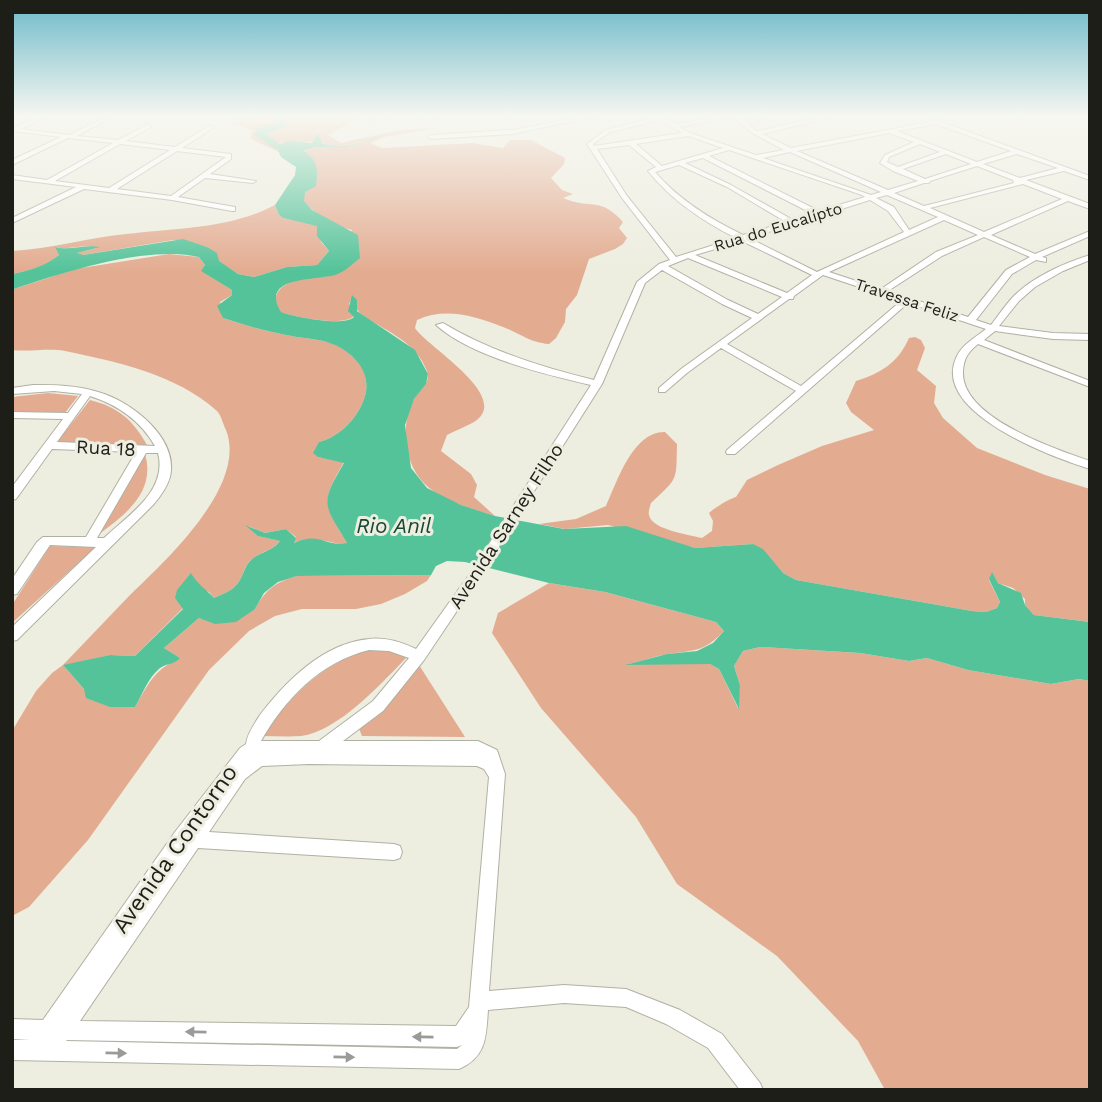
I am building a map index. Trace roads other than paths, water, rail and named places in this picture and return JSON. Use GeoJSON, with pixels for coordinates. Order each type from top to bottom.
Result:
{"type":"FeatureCollection","features":[{"type":"Feature","properties":{"kind":"street"},"geometry":{"type":"LineString","coordinates":[[49,181],[73,168]]}},
{"type":"Feature","properties":{"kind":"street"},"geometry":{"type":"LineString","coordinates":[[112,189],[144,168]]}},
{"type":"Feature","properties":{"kind":"street"},"geometry":{"type":"LineString","coordinates":[[172,198],[216,168]]}},
{"type":"Feature","properties":{"kind":"street"},"geometry":{"type":"LineString","coordinates":[[606,168],[618,190],[674,260]]}},
{"type":"Feature","properties":{"kind":"street","name":"Travessa Feliz"},"geometry":{"type":"LineString","coordinates":[[657,168],[651,171],[668,191],[693,209],[716,225],[784,260],[820,274],[992,328],[1053,336],[1090,337]]}},
{"type":"Feature","properties":{"kind":"street"},"geometry":{"type":"LineString","coordinates":[[692,168],[729,186],[792,222]]}},
{"type":"Feature","properties":{"kind":"street"},"geometry":{"type":"LineString","coordinates":[[730,168],[820,214]]}},
{"type":"Feature","properties":{"kind":"street"},"geometry":{"type":"LineString","coordinates":[[788,168],[873,199],[891,209],[907,232]]}},
{"type":"Feature","properties":{"kind":"street"},"geometry":{"type":"LineString","coordinates":[[832,168],[1039,258]]}},
{"type":"Feature","properties":{"kind":"street"},"geometry":{"type":"LineString","coordinates":[[892,168],[927,182]]}},
{"type":"Feature","properties":{"kind":"street"},"geometry":{"type":"LineString","coordinates":[[895,170],[900,168]]}},
{"type":"Feature","properties":{"kind":"street","name":"Rua do Eucalípto"},"geometry":{"type":"LineString","coordinates":[[662,266],[743,237],[966,168]]}},
{"type":"Feature","properties":{"kind":"street"},"geometry":{"type":"LineString","coordinates":[[984,168],[1090,207]]}},
{"type":"Feature","properties":{"kind":"street"},"geometry":{"type":"LineString","coordinates":[[923,208],[1064,169],[1090,178]]}},
{"type":"Feature","properties":{"kind":"street"},"geometry":{"type":"LineString","coordinates":[[206,176],[253,181]]}},
{"type":"Feature","properties":{"kind":"street"},"geometry":{"type":"LineString","coordinates":[[12,177],[112,189],[232,209]]}},
{"type":"Feature","properties":{"kind":"street"},"geometry":{"type":"LineString","coordinates":[[12,220],[85,186]]}},
{"type":"Feature","properties":{"kind":"street"},"geometry":{"type":"LineString","coordinates":[[881,292],[939,254],[1065,200]]}},
{"type":"Feature","properties":{"kind":"street"},"geometry":{"type":"LineString","coordinates":[[662,390],[684,371],[820,274],[944,217]]}},
{"type":"Feature","properties":{"kind":"street"},"geometry":{"type":"LineString","coordinates":[[970,321],[1002,279],[1090,233]]}},
{"type":"Feature","properties":{"kind":"street"},"geometry":{"type":"LineString","coordinates":[[688,255],[790,297]]}},
{"type":"Feature","properties":{"kind":"street"},"geometry":{"type":"LineString","coordinates":[[1090,257],[1029,288],[992,328],[959,358],[957,366],[958,380],[964,393],[993,423],[1015,435],[1090,465]]}},
{"type":"Feature","properties":{"kind":"street"},"geometry":{"type":"LineString","coordinates":[[662,266],[725,302],[760,318]]}},
{"type":"Feature","properties":{"kind":"street","name":"Avenida Sarney Filho"},"geometry":{"type":"LineString","coordinates":[[316,752],[378,706],[419,656],[475,575],[597,384],[641,282],[662,266]]}},
{"type":"Feature","properties":{"kind":"street"},"geometry":{"type":"LineString","coordinates":[[731,452],[906,301]]}},
{"type":"Feature","properties":{"kind":"street"},"geometry":{"type":"LineString","coordinates":[[440,325],[466,342],[502,358],[597,384]]}},
{"type":"Feature","properties":{"kind":"street"},"geometry":{"type":"LineString","coordinates":[[976,340],[1090,384]]}},
{"type":"Feature","properties":{"kind":"street"},"geometry":{"type":"LineString","coordinates":[[722,345],[802,390]]}},
{"type":"Feature","properties":{"kind":"street"},"geometry":{"type":"LineString","coordinates":[[12,391],[55,388],[110,398],[134,411],[152,432],[162,450],[167,470],[163,484],[149,502],[12,636]]}},
{"type":"Feature","properties":{"kind":"street"},"geometry":{"type":"LineString","coordinates":[[12,496],[88,392]]}},
{"type":"Feature","properties":{"kind":"street"},"geometry":{"type":"LineString","coordinates":[[12,415],[71,416]]}},
{"type":"Feature","properties":{"kind":"street","name":"Rua 18"},"geometry":{"type":"LineString","coordinates":[[50,445],[162,450]]}},
{"type":"Feature","properties":{"kind":"street"},"geometry":{"type":"LineString","coordinates":[[89,542],[143,449]]}},
{"type":"Feature","properties":{"kind":"street"},"geometry":{"type":"LineString","coordinates":[[12,590],[45,542],[108,543]]}},
{"type":"Feature","properties":{"kind":"street"},"geometry":{"type":"LineString","coordinates":[[256,754],[257,733],[276,708],[322,662],[347,649],[370,644],[388,644],[419,656]]}},
{"type":"Feature","properties":{"kind":"street","name":"Avenida Contorno"},"geometry":{"type":"LineString","coordinates":[[316,752],[478,759],[489,764],[497,774],[475,1042],[470,1054],[459,1059],[31,1051],[55,1030],[187,839],[256,754],[316,752]]}},
{"type":"Feature","properties":{"kind":"street"},"geometry":{"type":"LineString","coordinates":[[187,839],[394,852]]}},
{"type":"Feature","properties":{"kind":"street"},"geometry":{"type":"LineString","coordinates":[[12,1029],[457,1037],[470,1025],[478,1006],[564,995],[626,999],[673,1017],[715,1041],[752,1090]]}},
{"type":"Feature","properties":{"kind":"water","name":"Rio Anil"},"geometry":{"type":"Polygon","coordinates":[[[296,168],[316,168],[316,186],[305,192],[304,201],[312,210],[358,235],[360,258],[335,275],[300,280],[282,287],[277,293],[276,301],[281,312],[340,321],[354,317],[348,311],[352,295],[357,300],[357,311],[415,350],[428,374],[426,384],[414,399],[405,425],[411,468],[427,488],[461,505],[495,516],[564,529],[626,526],[695,548],[753,544],[763,549],[783,573],[796,580],[972,611],[986,612],[997,608],[1000,602],[989,579],[992,572],[998,583],[1021,593],[1025,605],[1034,615],[1090,622],[1090,681],[1079,679],[1051,684],[968,670],[927,658],[909,661],[860,653],[760,647],[743,651],[734,666],[740,685],[739,709],[719,669],[710,664],[625,665],[667,654],[697,651],[713,643],[724,631],[716,622],[605,592],[549,583],[465,562],[447,561],[436,566],[431,575],[297,576],[278,582],[264,593],[255,609],[236,622],[215,624],[199,618],[164,648],[180,658],[156,672],[135,707],[110,707],[86,698],[84,689],[63,665],[110,655],[135,656],[183,609],[175,598],[177,590],[191,573],[214,598],[233,588],[252,559],[280,541],[258,536],[245,525],[265,533],[286,529],[296,538],[294,543],[317,539],[347,543],[329,512],[328,504],[331,488],[344,463],[318,457],[313,453],[319,442],[339,433],[355,417],[366,393],[366,382],[359,364],[334,344],[270,332],[223,318],[217,306],[232,295],[232,290],[201,271],[205,265],[199,257],[178,254],[131,257],[81,268],[14,289],[12,274],[37,268],[54,259],[59,255],[55,247],[100,247],[77,253],[83,255],[183,239],[217,253],[219,261],[238,274],[254,277],[287,267],[317,265],[329,251],[317,236],[317,226],[283,218],[275,205],[295,175],[296,168]]]}}]}
